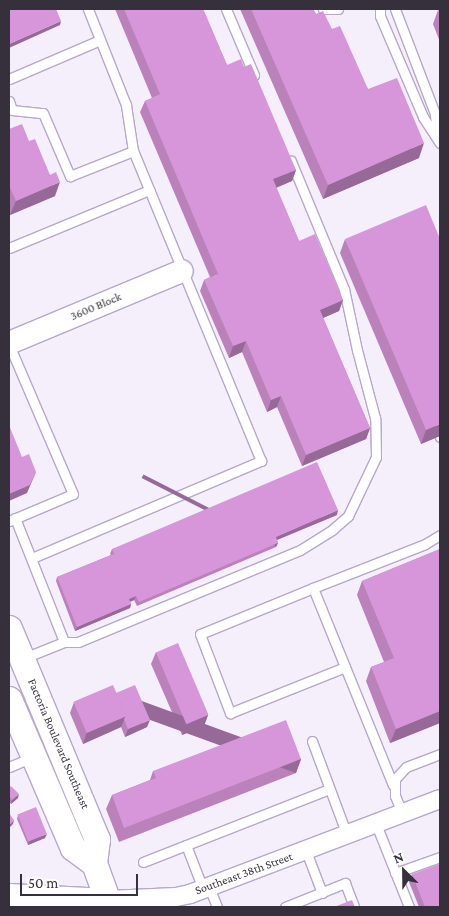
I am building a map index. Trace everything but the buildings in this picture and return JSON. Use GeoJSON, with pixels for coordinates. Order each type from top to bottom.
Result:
{"type":"FeatureCollection","features":[{"type":"Feature","properties":{"kind":"main road","name":"Factoria Boulevard Southeast"},"geometry":{"type":"LineString","coordinates":[[9,628],[22,659],[39,687],[97,839],[94,863],[108,904]]}},
{"type":"Feature","properties":{"kind":"main road"},"geometry":{"type":"LineString","coordinates":[[11,709],[73,848],[94,863]]}},
{"type":"Feature","properties":{"kind":"street","name":"3600 Block"},"geometry":{"type":"LineString","coordinates":[[9,344],[182,271]]}},
{"type":"Feature","properties":{"kind":"street","name":"Southeast 38th Street"},"geometry":{"type":"LineString","coordinates":[[9,896],[108,904],[176,897],[206,888],[306,851],[440,799]]}},
{"type":"Feature","properties":{"kind":"lane"},"geometry":{"type":"LineString","coordinates":[[32,558],[262,461],[132,151],[126,105],[88,9]]}},
{"type":"Feature","properties":{"kind":"lane"},"geometry":{"type":"LineString","coordinates":[[226,9],[256,80]]}},
{"type":"Feature","properties":{"kind":"lane"},"geometry":{"type":"LineString","coordinates":[[323,9],[338,9]]}},
{"type":"Feature","properties":{"kind":"lane"},"geometry":{"type":"LineString","coordinates":[[380,9],[380,16],[423,117],[439,137]]}},
{"type":"Feature","properties":{"kind":"lane"},"geometry":{"type":"LineString","coordinates":[[395,9],[435,114],[439,137]]}},
{"type":"Feature","properties":{"kind":"lane"},"geometry":{"type":"LineString","coordinates":[[9,79],[100,40]]}},
{"type":"Feature","properties":{"kind":"lane"},"geometry":{"type":"LineString","coordinates":[[9,101],[12,110],[43,113],[70,176],[132,151]]}},
{"type":"Feature","properties":{"kind":"lane"},"geometry":{"type":"LineString","coordinates":[[22,659],[64,642],[78,642],[300,550],[333,529],[348,516],[376,457],[375,418],[357,350],[344,289],[286,151]]}},
{"type":"Feature","properties":{"kind":"lane"},"geometry":{"type":"LineString","coordinates":[[9,248],[149,190]]}},
{"type":"Feature","properties":{"kind":"lane"},"geometry":{"type":"LineString","coordinates":[[9,344],[73,494],[12,520],[32,558],[64,642]]}},
{"type":"Feature","properties":{"kind":"lane"},"geometry":{"type":"LineString","coordinates":[[345,667],[230,713],[200,634],[425,544],[440,535]]}},
{"type":"Feature","properties":{"kind":"lane"},"geometry":{"type":"LineString","coordinates":[[313,588],[394,785],[402,813]]}},
{"type":"Feature","properties":{"kind":"lane"},"geometry":{"type":"LineString","coordinates":[[312,741],[347,835]]}},
{"type":"Feature","properties":{"kind":"lane"},"geometry":{"type":"LineString","coordinates":[[394,785],[399,773],[406,767],[440,754]]}},
{"type":"Feature","properties":{"kind":"lane"},"geometry":{"type":"LineString","coordinates":[[9,767],[33,757]]}},
{"type":"Feature","properties":{"kind":"lane"},"geometry":{"type":"LineString","coordinates":[[143,862],[329,789]]}},
{"type":"Feature","properties":{"kind":"lane"},"geometry":{"type":"LineString","coordinates":[[376,824],[409,907]]}},
{"type":"Feature","properties":{"kind":"lane"},"geometry":{"type":"LineString","coordinates":[[186,845],[217,907]]}},
{"type":"Feature","properties":{"kind":"lane"},"geometry":{"type":"LineString","coordinates":[[306,851],[322,893]]}},
{"type":"Feature","properties":{"kind":"lane"},"geometry":{"type":"LineString","coordinates":[[395,874],[440,857]]}},
{"type":"Feature","properties":{"kind":"lane"},"geometry":{"type":"LineString","coordinates":[[285,907],[346,883],[354,907]]}}]}
